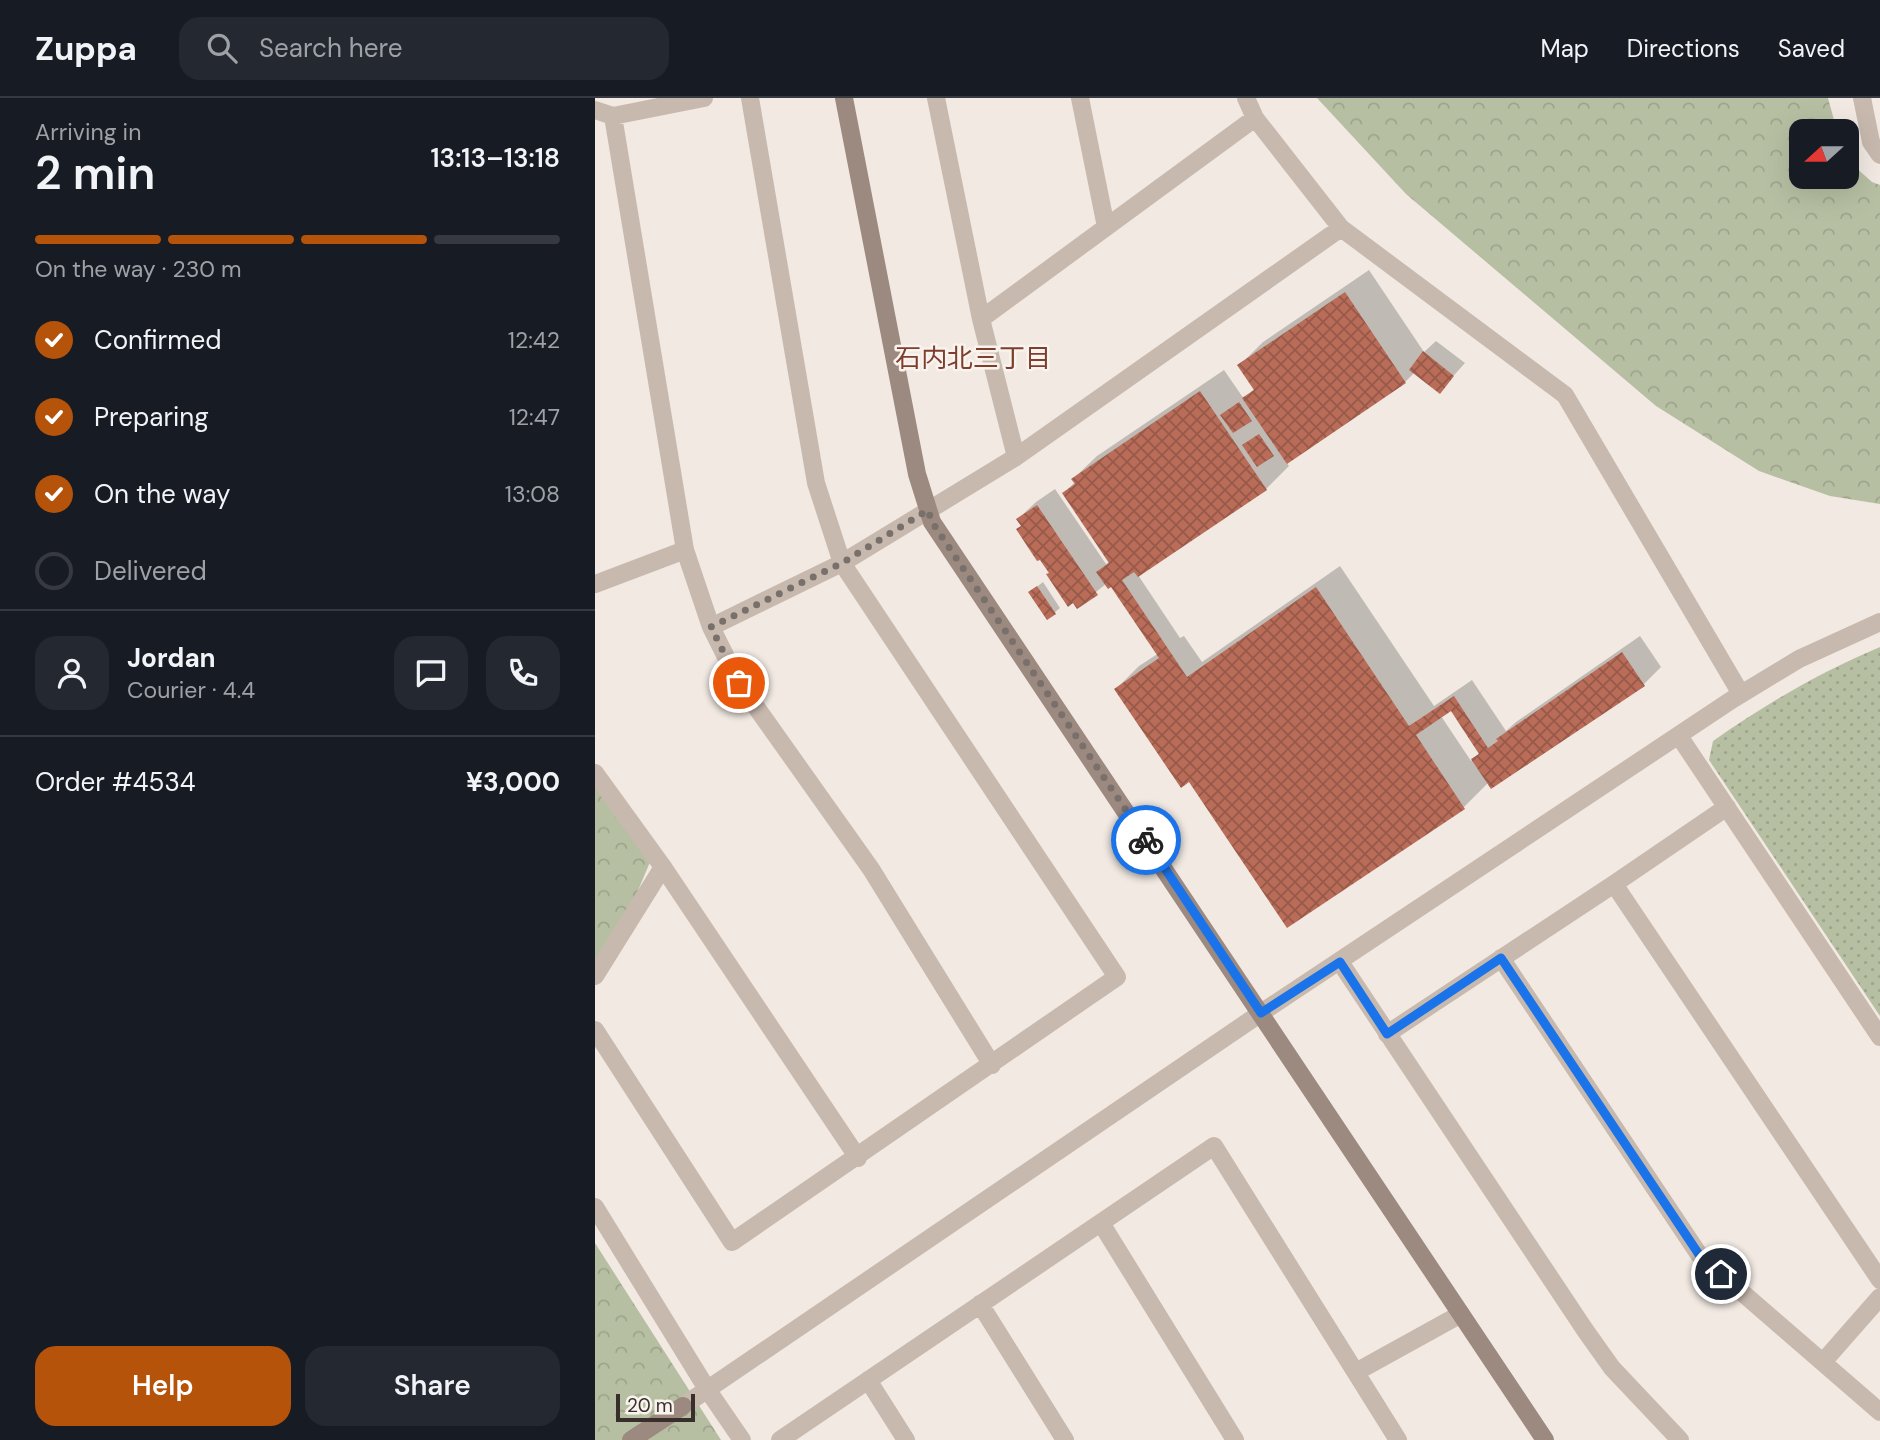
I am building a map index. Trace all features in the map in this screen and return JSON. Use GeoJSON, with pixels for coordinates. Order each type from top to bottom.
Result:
{"type":"FeatureCollection","features":[{"type":"Feature","properties":{"kind":"street"},"geometry":{"type":"LineString","coordinates":[[595,110],[613,116],[704,98]]}},
{"type":"Feature","properties":{"kind":"street"},"geometry":{"type":"LineString","coordinates":[[595,1030],[732,1242],[858,1158],[1117,977],[842,563],[816,483],[750,98]]}},
{"type":"Feature","properties":{"kind":"street"},"geometry":{"type":"LineString","coordinates":[[844,98],[917,474],[928,510],[940,533],[1545,1440]]}},
{"type":"Feature","properties":{"kind":"street"},"geometry":{"type":"LineString","coordinates":[[936,98],[981,319],[1016,457]]}},
{"type":"Feature","properties":{"kind":"street"},"geometry":{"type":"LineString","coordinates":[[1080,98],[1106,227]]}},
{"type":"Feature","properties":{"kind":"street"},"geometry":{"type":"LineString","coordinates":[[1246,98],[1255,118],[1341,228],[1565,395],[1741,694]]}},
{"type":"Feature","properties":{"kind":"street"},"geometry":{"type":"LineString","coordinates":[[1862,98],[1871,142],[1880,155]]}},
{"type":"Feature","properties":{"kind":"street"},"geometry":{"type":"LineString","coordinates":[[613,116],[685,550],[711,627],[739,683],[871,869],[992,1065]]}},
{"type":"Feature","properties":{"kind":"street"},"geometry":{"type":"LineString","coordinates":[[981,319],[1255,118]]}},
{"type":"Feature","properties":{"kind":"street"},"geometry":{"type":"LineString","coordinates":[[711,627],[842,563],[1016,457],[1341,228]]}},
{"type":"Feature","properties":{"kind":"street"},"geometry":{"type":"LineString","coordinates":[[595,584],[685,550]]}},
{"type":"Feature","properties":{"kind":"street"},"geometry":{"type":"LineString","coordinates":[[631,1440],[1261,1013],[1741,694],[1798,659],[1880,622]]}},
{"type":"Feature","properties":{"kind":"street"},"geometry":{"type":"LineString","coordinates":[[1679,736],[1880,1037]]}},
{"type":"Feature","properties":{"kind":"street"},"geometry":{"type":"LineString","coordinates":[[595,773],[663,867],[858,1158]]}},
{"type":"Feature","properties":{"kind":"street"},"geometry":{"type":"LineString","coordinates":[[1387,1034],[1727,807]]}},
{"type":"Feature","properties":{"kind":"street"},"geometry":{"type":"LineString","coordinates":[[595,976],[663,867]]}},
{"type":"Feature","properties":{"kind":"street"},"geometry":{"type":"LineString","coordinates":[[1614,884],[1880,1280]]}},
{"type":"Feature","properties":{"kind":"street"},"geometry":{"type":"LineString","coordinates":[[1501,958],[1700,1256],[1880,1412]]}},
{"type":"Feature","properties":{"kind":"street"},"geometry":{"type":"LineString","coordinates":[[1340,962],[1612,1368],[1680,1440]]}},
{"type":"Feature","properties":{"kind":"street"},"geometry":{"type":"LineString","coordinates":[[780,1440],[1214,1146],[1398,1440]]}},
{"type":"Feature","properties":{"kind":"street"},"geometry":{"type":"LineString","coordinates":[[595,1207],[707,1389],[742,1440]]}},
{"type":"Feature","properties":{"kind":"street"},"geometry":{"type":"LineString","coordinates":[[1101,1223],[1234,1440]]}},
{"type":"Feature","properties":{"kind":"street"},"geometry":{"type":"LineString","coordinates":[[1823,1362],[1880,1297]]}},
{"type":"Feature","properties":{"kind":"street"},"geometry":{"type":"LineString","coordinates":[[981,1304],[1065,1440]]}},
{"type":"Feature","properties":{"kind":"street"},"geometry":{"type":"LineString","coordinates":[[1356,1372],[1461,1314]]}},
{"type":"Feature","properties":{"kind":"street"},"geometry":{"type":"LineString","coordinates":[[868,1380],[906,1440]]}},
{"type":"Feature","properties":{"kind":"green space"},"geometry":{"type":"Polygon","coordinates":[[[1317,98],[1828,98],[1834,119],[1789,119],[1789,189],[1859,189],[1859,170],[1880,185],[1880,504],[1830,496],[1759,471],[1656,406],[1406,194],[1317,98]]]}},
{"type":"Feature","properties":{"kind":"green space"},"geometry":{"type":"Polygon","coordinates":[[[1880,647],[1880,1016],[1709,760],[1713,741],[1733,727],[1814,678],[1880,647]]]}},
{"type":"Feature","properties":{"kind":"green space"},"geometry":{"type":"Polygon","coordinates":[[[595,779],[653,855],[607,964],[595,976],[595,779]]]}},
{"type":"Feature","properties":{"kind":"green space"},"geometry":{"type":"Polygon","coordinates":[[[595,1243],[721,1440],[595,1440],[595,1243]]]}},
{"type":"Feature","properties":{"kind":"building"},"geometry":{"type":"Polygon","coordinates":[[[1345,292],[1406,383],[1287,464],[1242,398],[1254,390],[1237,365],[1345,292]]]}},
{"type":"Feature","properties":{"kind":"building"},"geometry":{"type":"Polygon","coordinates":[[[1423,351],[1454,376],[1440,394],[1409,370],[1423,351]]]}},
{"type":"Feature","properties":{"kind":"building"},"geometry":{"type":"Polygon","coordinates":[[[1200,391],[1267,490],[1138,577],[1134,572],[1122,580],[1187,677],[1316,587],[1409,726],[1454,696],[1488,748],[1498,741],[1496,739],[1622,652],[1645,686],[1491,789],[1471,759],[1479,754],[1451,711],[1416,735],[1465,809],[1287,928],[1189,782],[1181,788],[1114,689],[1159,658],[1111,587],[1108,589],[1096,572],[1109,563],[1062,493],[1075,484],[1071,479],[1200,391]]]}},
{"type":"Feature","properties":{"kind":"building"},"geometry":{"type":"Polygon","coordinates":[[[1239,402],[1252,421],[1233,433],[1220,415],[1239,402]]]}},
{"type":"Feature","properties":{"kind":"building"},"geometry":{"type":"Polygon","coordinates":[[[1259,434],[1274,456],[1257,467],[1242,445],[1259,434]]]}},
{"type":"Feature","properties":{"kind":"building"},"geometry":{"type":"Polygon","coordinates":[[[1037,505],[1098,595],[1077,609],[1073,603],[1068,607],[1046,574],[1049,573],[1040,560],[1037,561],[1016,529],[1021,526],[1016,519],[1037,505]]]}},
{"type":"Feature","properties":{"kind":"building"},"geometry":{"type":"Polygon","coordinates":[[[1037,586],[1056,614],[1047,620],[1028,592],[1037,586]]]}},
{"type":"Feature","properties":{"kind":"way so far"},"geometry":{"type":"LineString","coordinates":[[739,683],[711,627],[842,563],[928,510],[932,522],[1146,840]]}},
{"type":"Feature","properties":{"kind":"district","name":"石内北三丁目"},"geometry":{"type":"Point","coordinates":[973,358]}},
{"type":"Feature","properties":{"kind":"route"},"geometry":{"type":"LineString","coordinates":[[1146,840],[1261,1013],[1340,962],[1387,1034],[1501,958],[1700,1256],[1721,1274]]}}]}
